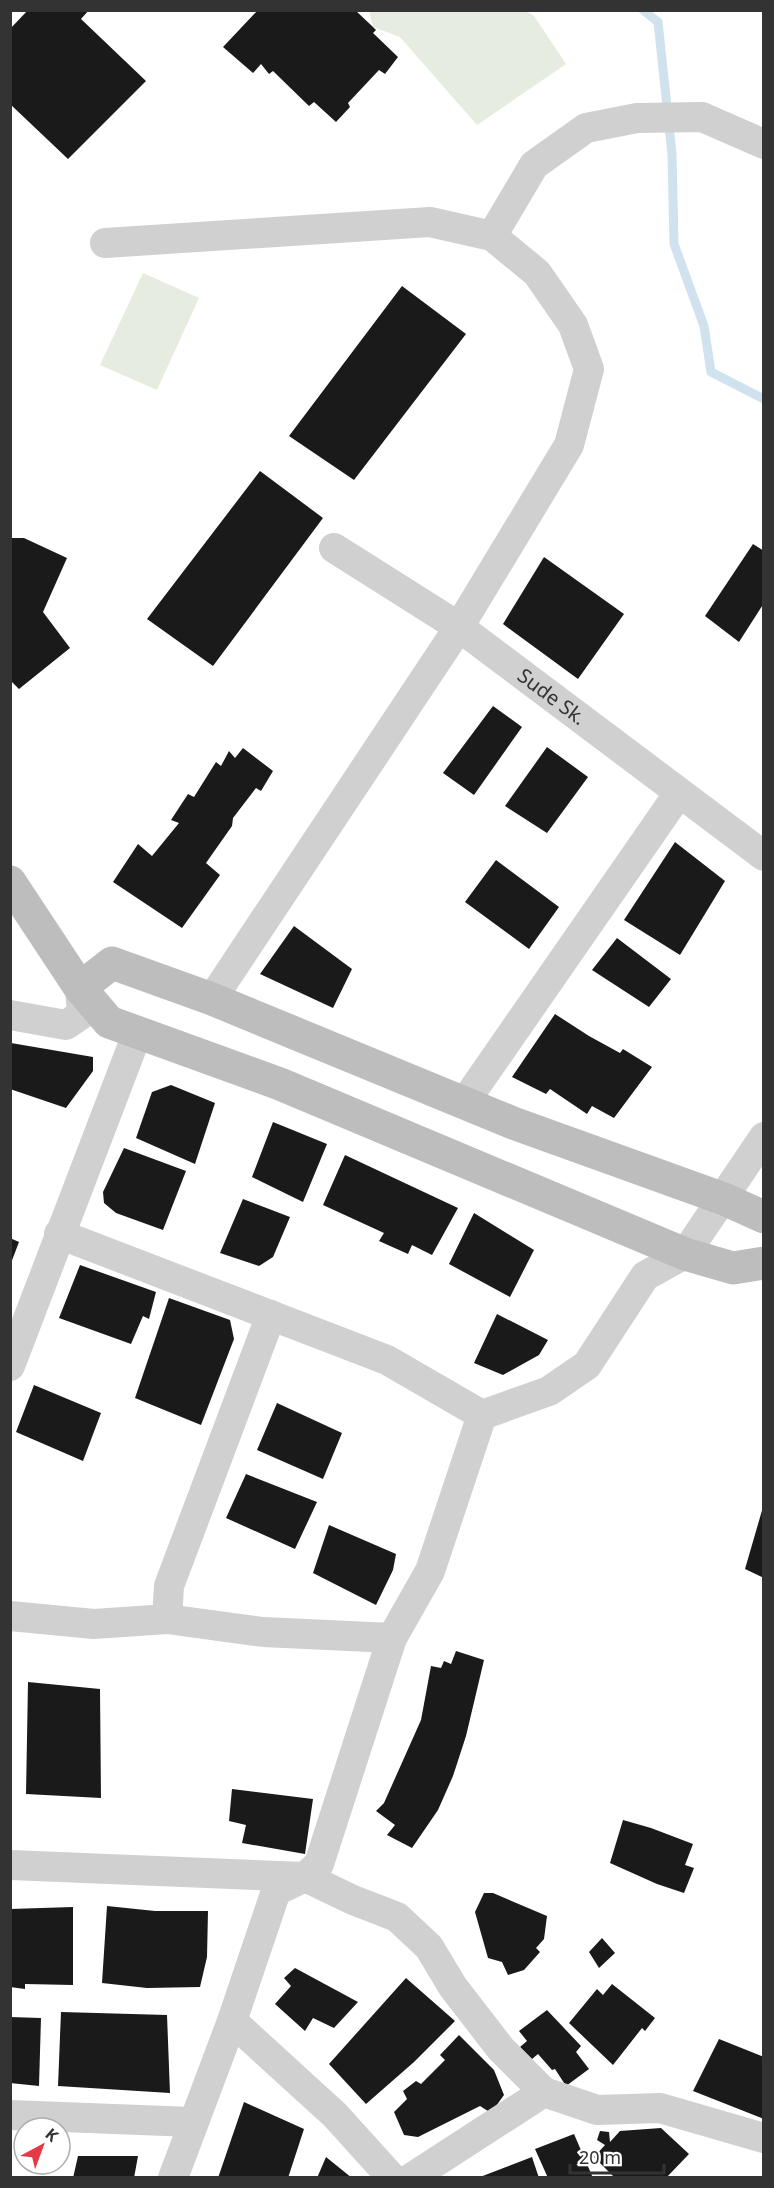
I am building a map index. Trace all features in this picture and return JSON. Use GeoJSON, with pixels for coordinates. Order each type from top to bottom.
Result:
{"type":"FeatureCollection","features":[{"type":"Feature","properties":{"kind":"street"},"geometry":{"type":"LineString","coordinates":[[492,236],[534,165],[586,128],[637,118],[702,117],[764,144]]}},
{"type":"Feature","properties":{"kind":"street"},"geometry":{"type":"LineString","coordinates":[[105,243],[430,222],[492,236],[537,273],[573,325],[589,369],[570,446],[459,627],[212,999]]}},
{"type":"Feature","properties":{"kind":"street","name":"Sude Sk."},"geometry":{"type":"LineString","coordinates":[[334,548],[459,627],[764,856]]}},
{"type":"Feature","properties":{"kind":"street"},"geometry":{"type":"LineString","coordinates":[[464,1103],[679,793]]}},
{"type":"Feature","properties":{"kind":"street"},"geometry":{"type":"LineString","coordinates":[[10,882],[80,988],[109,1022],[137,1035],[280,1084],[685,1254],[733,1268],[764,1263]]}},
{"type":"Feature","properties":{"kind":"street"},"geometry":{"type":"LineString","coordinates":[[80,988],[112,963],[212,999],[464,1103],[724,1199],[764,1217]]}},
{"type":"Feature","properties":{"kind":"street"},"geometry":{"type":"LineString","coordinates":[[10,1015],[66,1025],[82,1014],[80,988]]}},
{"type":"Feature","properties":{"kind":"street"},"geometry":{"type":"LineString","coordinates":[[10,1366],[137,1035]]}},
{"type":"Feature","properties":{"kind":"street"},"geometry":{"type":"LineString","coordinates":[[483,1415],[549,1390],[587,1365],[645,1276],[685,1254],[764,1137]]}},
{"type":"Feature","properties":{"kind":"street"},"geometry":{"type":"LineString","coordinates":[[60,1234],[387,1360],[483,1415]]}},
{"type":"Feature","properties":{"kind":"street"},"geometry":{"type":"LineString","coordinates":[[167,1619],[169,1586],[271,1315]]}},
{"type":"Feature","properties":{"kind":"street"},"geometry":{"type":"LineString","coordinates":[[173,2178],[192,2122],[232,2021],[276,1891],[305,1877],[319,1864],[392,1638],[430,1571],[483,1415]]}},
{"type":"Feature","properties":{"kind":"street"},"geometry":{"type":"LineString","coordinates":[[10,1616],[94,1624],[167,1619],[263,1632],[392,1638]]}},
{"type":"Feature","properties":{"kind":"street"},"geometry":{"type":"LineString","coordinates":[[10,1865],[305,1877],[353,1900],[397,1917],[429,1947],[453,1987],[501,2049],[544,2092],[597,2110],[660,2108],[764,2139]]}},
{"type":"Feature","properties":{"kind":"street"},"geometry":{"type":"LineString","coordinates":[[232,2021],[335,2115],[392,2178]]}},
{"type":"Feature","properties":{"kind":"street"},"geometry":{"type":"LineString","coordinates":[[411,2178],[544,2092]]}},
{"type":"Feature","properties":{"kind":"street"},"geometry":{"type":"LineString","coordinates":[[10,2115],[192,2122]]}},
{"type":"Feature","properties":{"kind":"shaded area"},"geometry":{"type":"Polygon","coordinates":[[[369,11],[526,11],[534,16],[566,64],[477,125],[400,37],[373,27],[369,11]]]}},
{"type":"Feature","properties":{"kind":"shaded area"},"geometry":{"type":"Polygon","coordinates":[[[143,273],[199,298],[157,390],[100,365],[143,273]]]}},
{"type":"Feature","properties":{"kind":"building"},"geometry":{"type":"Polygon","coordinates":[[[28,10],[89,10],[81,19],[146,81],[68,159],[10,104],[10,29],[28,10]]]}},
{"type":"Feature","properties":{"kind":"building"},"geometry":{"type":"Polygon","coordinates":[[[258,10],[355,10],[376,30],[373,33],[398,57],[385,74],[379,70],[348,103],[350,107],[336,122],[314,102],[309,106],[273,71],[269,74],[261,64],[253,73],[223,47],[258,10]]]}},
{"type":"Feature","properties":{"kind":"building"},"geometry":{"type":"Polygon","coordinates":[[[402,286],[466,334],[354,480],[289,436],[402,286]]]}},
{"type":"Feature","properties":{"kind":"building"},"geometry":{"type":"Polygon","coordinates":[[[260,471],[323,518],[213,666],[147,619],[260,471]]]}},
{"type":"Feature","properties":{"kind":"building"},"geometry":{"type":"Polygon","coordinates":[[[10,538],[24,538],[67,558],[43,612],[70,648],[19,689],[10,680],[10,538]]]}},
{"type":"Feature","properties":{"kind":"building"},"geometry":{"type":"Polygon","coordinates":[[[753,544],[764,551],[764,603],[739,642],[705,616],[753,544]]]}},
{"type":"Feature","properties":{"kind":"building"},"geometry":{"type":"Polygon","coordinates":[[[544,557],[624,614],[578,679],[503,624],[544,557]]]}},
{"type":"Feature","properties":{"kind":"building"},"geometry":{"type":"Polygon","coordinates":[[[493,706],[522,727],[474,795],[443,773],[493,706]]]}},
{"type":"Feature","properties":{"kind":"building"},"geometry":{"type":"Polygon","coordinates":[[[547,747],[588,777],[547,833],[505,806],[547,747]]]}},
{"type":"Feature","properties":{"kind":"building"},"geometry":{"type":"Polygon","coordinates":[[[243,748],[273,771],[261,791],[256,788],[233,818],[232,826],[206,863],[220,875],[182,928],[113,882],[138,844],[152,856],[179,823],[171,820],[188,794],[194,797],[216,762],[221,766],[229,751],[235,758],[243,748]]]}},
{"type":"Feature","properties":{"kind":"building"},"geometry":{"type":"Polygon","coordinates":[[[675,842],[725,881],[680,955],[624,920],[675,842]]]}},
{"type":"Feature","properties":{"kind":"building"},"geometry":{"type":"Polygon","coordinates":[[[496,860],[559,907],[529,949],[465,902],[496,860]]]}},
{"type":"Feature","properties":{"kind":"building"},"geometry":{"type":"Polygon","coordinates":[[[294,926],[352,969],[333,1008],[260,974],[294,926]]]}},
{"type":"Feature","properties":{"kind":"building"},"geometry":{"type":"Polygon","coordinates":[[[617,938],[671,979],[649,1007],[592,970],[617,938]]]}},
{"type":"Feature","properties":{"kind":"building"},"geometry":{"type":"Polygon","coordinates":[[[555,1014],[620,1053],[623,1049],[652,1067],[614,1118],[592,1106],[587,1114],[550,1089],[546,1094],[512,1077],[555,1014]]]}},
{"type":"Feature","properties":{"kind":"building"},"geometry":{"type":"Polygon","coordinates":[[[11,1043],[93,1057],[93,1071],[66,1108],[10,1089],[11,1043]]]}},
{"type":"Feature","properties":{"kind":"building"},"geometry":{"type":"Polygon","coordinates":[[[171,1085],[215,1103],[195,1164],[136,1138],[152,1092],[171,1085]]]}},
{"type":"Feature","properties":{"kind":"building"},"geometry":{"type":"Polygon","coordinates":[[[273,1122],[327,1144],[303,1202],[252,1177],[273,1122]]]}},
{"type":"Feature","properties":{"kind":"building"},"geometry":{"type":"Polygon","coordinates":[[[124,1148],[186,1171],[163,1230],[116,1213],[104,1203],[103,1192],[124,1148]]]}},
{"type":"Feature","properties":{"kind":"building"},"geometry":{"type":"Polygon","coordinates":[[[345,1155],[458,1208],[432,1255],[412,1245],[408,1254],[379,1241],[384,1233],[323,1205],[345,1155]]]}},
{"type":"Feature","properties":{"kind":"building"},"geometry":{"type":"Polygon","coordinates":[[[243,1199],[290,1217],[273,1257],[259,1266],[220,1253],[243,1199]]]}},
{"type":"Feature","properties":{"kind":"building"},"geometry":{"type":"Polygon","coordinates":[[[474,1213],[534,1250],[510,1297],[449,1264],[474,1213]]]}},
{"type":"Feature","properties":{"kind":"building"},"geometry":{"type":"Polygon","coordinates":[[[10,1238],[19,1242],[11,1263],[10,1262],[10,1238]]]}},
{"type":"Feature","properties":{"kind":"building"},"geometry":{"type":"Polygon","coordinates":[[[80,1265],[156,1292],[149,1319],[143,1316],[131,1344],[59,1318],[80,1265]]]}},
{"type":"Feature","properties":{"kind":"building"},"geometry":{"type":"Polygon","coordinates":[[[169,1298],[230,1320],[234,1339],[201,1425],[135,1398],[169,1298]]]}},
{"type":"Feature","properties":{"kind":"building"},"geometry":{"type":"Polygon","coordinates":[[[497,1314],[548,1340],[539,1355],[503,1375],[474,1363],[497,1314]]]}},
{"type":"Feature","properties":{"kind":"building"},"geometry":{"type":"Polygon","coordinates":[[[34,1385],[101,1413],[83,1461],[16,1432],[34,1385]]]}},
{"type":"Feature","properties":{"kind":"building"},"geometry":{"type":"Polygon","coordinates":[[[277,1403],[342,1433],[323,1479],[257,1450],[277,1403]]]}},
{"type":"Feature","properties":{"kind":"building"},"geometry":{"type":"Polygon","coordinates":[[[246,1474],[317,1502],[295,1549],[226,1518],[246,1474]]]}},
{"type":"Feature","properties":{"kind":"building"},"geometry":{"type":"Polygon","coordinates":[[[764,1507],[764,1578],[745,1569],[764,1507]]]}},
{"type":"Feature","properties":{"kind":"building"},"geometry":{"type":"Polygon","coordinates":[[[329,1525],[396,1554],[393,1570],[376,1605],[313,1573],[329,1525]]]}},
{"type":"Feature","properties":{"kind":"building"},"geometry":{"type":"Polygon","coordinates":[[[456,1651],[484,1660],[466,1736],[453,1776],[438,1810],[412,1848],[387,1835],[395,1825],[376,1811],[384,1803],[421,1720],[431,1666],[441,1668],[444,1661],[451,1664],[456,1651]]]}},
{"type":"Feature","properties":{"kind":"building"},"geometry":{"type":"Polygon","coordinates":[[[28,1682],[100,1689],[101,1798],[26,1794],[28,1682]]]}},
{"type":"Feature","properties":{"kind":"building"},"geometry":{"type":"Polygon","coordinates":[[[232,1789],[313,1799],[305,1854],[242,1843],[246,1825],[229,1821],[232,1789]]]}},
{"type":"Feature","properties":{"kind":"building"},"geometry":{"type":"Polygon","coordinates":[[[623,1820],[693,1844],[685,1865],[694,1868],[684,1893],[657,1884],[610,1863],[623,1820]]]}},
{"type":"Feature","properties":{"kind":"building"},"geometry":{"type":"Polygon","coordinates":[[[484,1893],[493,1893],[547,1916],[544,1939],[536,1948],[540,1952],[524,1970],[508,1975],[502,1962],[488,1958],[475,1912],[484,1893]]]}},
{"type":"Feature","properties":{"kind":"building"},"geometry":{"type":"Polygon","coordinates":[[[107,1906],[155,1911],[208,1911],[207,1957],[200,1987],[147,1988],[102,1983],[107,1906]]]}},
{"type":"Feature","properties":{"kind":"building"},"geometry":{"type":"Polygon","coordinates":[[[73,1907],[73,1985],[25,1984],[25,1989],[10,1987],[10,1909],[73,1907]]]}},
{"type":"Feature","properties":{"kind":"building"},"geometry":{"type":"Polygon","coordinates":[[[602,1938],[615,1953],[599,1968],[589,1952],[602,1938]]]}},
{"type":"Feature","properties":{"kind":"building"},"geometry":{"type":"Polygon","coordinates":[[[295,1968],[358,2002],[334,2028],[313,2018],[305,2031],[275,2004],[291,1986],[284,1978],[295,1968]]]}},
{"type":"Feature","properties":{"kind":"building"},"geometry":{"type":"Polygon","coordinates":[[[406,1978],[455,2021],[414,2062],[366,2104],[329,2064],[406,1978]]]}},
{"type":"Feature","properties":{"kind":"building"},"geometry":{"type":"Polygon","coordinates":[[[612,1984],[655,2018],[645,2031],[642,2028],[613,2065],[569,2023],[597,1989],[603,1995],[612,1984]]]}},
{"type":"Feature","properties":{"kind":"building"},"geometry":{"type":"Polygon","coordinates":[[[547,2010],[581,2046],[576,2052],[589,2069],[566,2086],[555,2069],[552,2070],[538,2054],[532,2059],[520,2047],[527,2041],[519,2031],[547,2010]]]}},
{"type":"Feature","properties":{"kind":"building"},"geometry":{"type":"Polygon","coordinates":[[[61,2012],[167,2015],[170,2093],[58,2086],[61,2012]]]}},
{"type":"Feature","properties":{"kind":"building"},"geometry":{"type":"Polygon","coordinates":[[[10,2017],[41,2018],[39,2086],[10,2083],[10,2017]]]}},
{"type":"Feature","properties":{"kind":"building"},"geometry":{"type":"Polygon","coordinates":[[[459,2035],[494,2070],[504,2095],[491,2113],[480,2106],[418,2137],[404,2135],[394,2112],[407,2099],[403,2091],[416,2081],[421,2084],[445,2060],[440,2055],[459,2035]]]}},
{"type":"Feature","properties":{"kind":"building"},"geometry":{"type":"Polygon","coordinates":[[[719,2039],[764,2057],[764,2119],[693,2091],[719,2039]]]}},
{"type":"Feature","properties":{"kind":"building"},"geometry":{"type":"Polygon","coordinates":[[[244,2102],[304,2129],[288,2178],[218,2178],[244,2102]]]}},
{"type":"Feature","properties":{"kind":"building"},"geometry":{"type":"Polygon","coordinates":[[[661,2128],[689,2154],[666,2178],[615,2178],[594,2157],[605,2145],[597,2140],[600,2131],[609,2132],[610,2142],[620,2131],[661,2128]]]}},
{"type":"Feature","properties":{"kind":"building"},"geometry":{"type":"Polygon","coordinates":[[[574,2134],[593,2178],[548,2178],[535,2149],[574,2134]]]}},
{"type":"Feature","properties":{"kind":"building"},"geometry":{"type":"Polygon","coordinates":[[[78,2156],[138,2156],[134,2178],[73,2178],[78,2156]]]}},
{"type":"Feature","properties":{"kind":"building"},"geometry":{"type":"Polygon","coordinates":[[[326,2157],[352,2178],[317,2178],[326,2157]]]}},
{"type":"Feature","properties":{"kind":"building"},"geometry":{"type":"Polygon","coordinates":[[[532,2157],[539,2178],[480,2178],[480,2177],[532,2157]]]}},
{"type":"Feature","properties":{"kind":"waterway"},"geometry":{"type":"LineString","coordinates":[[643,10],[658,22],[672,154],[674,244],[704,326],[711,372],[764,399]]}}]}
